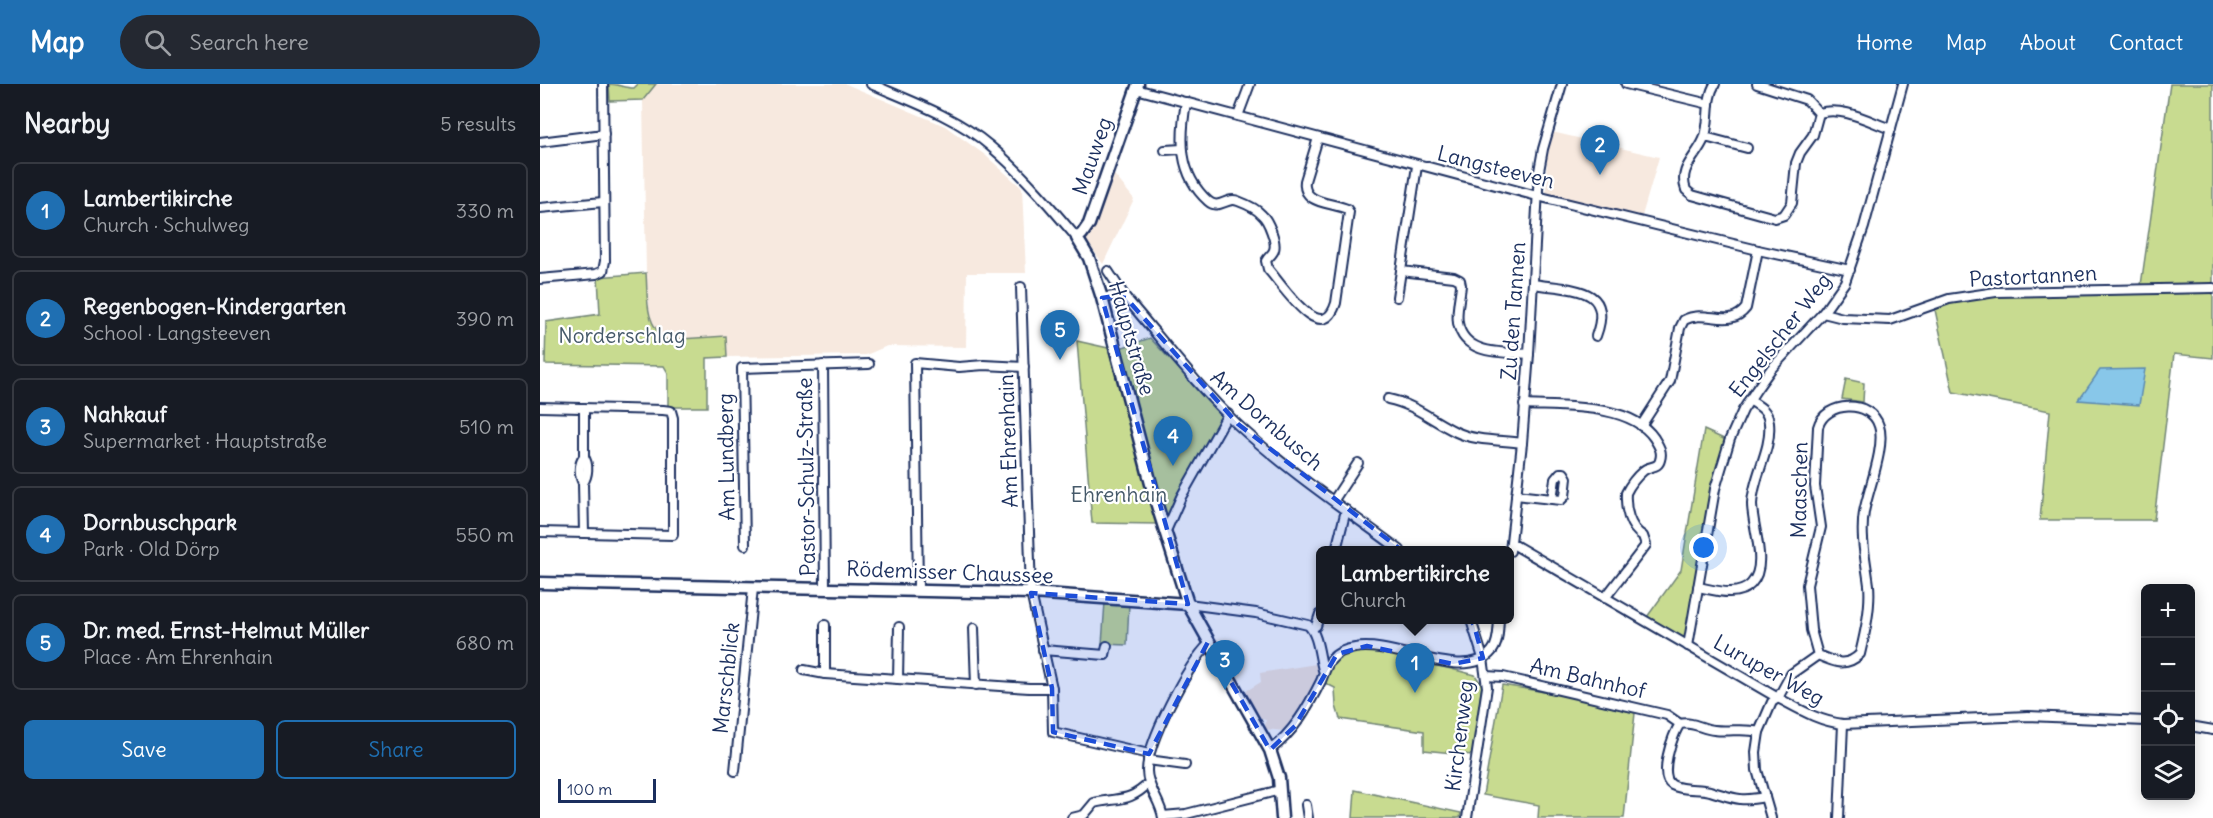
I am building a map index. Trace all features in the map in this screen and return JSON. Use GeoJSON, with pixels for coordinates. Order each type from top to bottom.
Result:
{"type":"FeatureCollection","features":[{"type":"Feature","properties":{"kind":"street"},"geometry":{"type":"LineString","coordinates":[[540,279],[596,274],[603,271],[605,261],[603,84]]}},
{"type":"Feature","properties":{"kind":"street"},"geometry":{"type":"LineString","coordinates":[[871,84],[938,112],[989,145],[1077,238]]}},
{"type":"Feature","properties":{"kind":"street"},"geometry":{"type":"LineString","coordinates":[[1238,117],[1250,84]]}},
{"type":"Feature","properties":{"kind":"street","name":"Zu den Tannen"},"geometry":{"type":"LineString","coordinates":[[1510,546],[1522,443],[1543,149],[1562,84]]}},
{"type":"Feature","properties":{"kind":"street"},"geometry":{"type":"LineString","coordinates":[[1626,84],[1709,104]]}},
{"type":"Feature","properties":{"kind":"street"},"geometry":{"type":"LineString","coordinates":[[1715,84],[1709,104],[1705,137],[1683,175],[1686,190],[1692,195],[1775,218],[1784,215],[1792,203],[1796,163],[1813,135],[1819,113]]}},
{"type":"Feature","properties":{"kind":"street"},"geometry":{"type":"LineString","coordinates":[[1757,84],[1807,100],[1819,113]]}},
{"type":"Feature","properties":{"kind":"street","name":"Engelscher Weg"},"geometry":{"type":"LineString","coordinates":[[1688,646],[1715,489],[1735,426],[1749,400],[1771,369],[1823,313],[1841,289],[1850,270],[1903,84]]}},
{"type":"Feature","properties":{"kind":"street","name":"Mauweg"},"geometry":{"type":"LineString","coordinates":[[1077,238],[1089,224],[1137,87]]}},
{"type":"Feature","properties":{"kind":"street","name":"Langsteeven"},"geometry":{"type":"LineString","coordinates":[[1137,87],[1417,166],[1758,250],[1850,270]]}},
{"type":"Feature","properties":{"kind":"street"},"geometry":{"type":"LineString","coordinates":[[1186,102],[1181,137],[1186,171],[1208,201],[1217,205],[1228,200],[1237,200],[1262,214],[1275,249],[1266,261],[1268,269],[1305,312],[1320,321],[1333,315],[1349,212],[1347,209],[1306,194],[1305,181],[1318,138]]}},
{"type":"Feature","properties":{"kind":"street"},"geometry":{"type":"LineString","coordinates":[[1819,113],[1829,110],[1840,111],[1891,129]]}},
{"type":"Feature","properties":{"kind":"street"},"geometry":{"type":"LineString","coordinates":[[540,142],[604,134]]}},
{"type":"Feature","properties":{"kind":"street"},"geometry":{"type":"LineString","coordinates":[[1705,137],[1748,148]]}},
{"type":"Feature","properties":{"kind":"street"},"geometry":{"type":"LineString","coordinates":[[1165,150],[1182,149]]}},
{"type":"Feature","properties":{"kind":"street"},"geometry":{"type":"LineString","coordinates":[[1397,297],[1417,166]]}},
{"type":"Feature","properties":{"kind":"street"},"geometry":{"type":"LineString","coordinates":[[540,208],[603,202]]}},
{"type":"Feature","properties":{"kind":"street","name":"Hauptstraße"},"geometry":{"type":"LineString","coordinates":[[1077,238],[1089,258],[1102,298],[1155,500],[1188,604],[1270,750],[1280,790],[1282,818]]}},
{"type":"Feature","properties":{"kind":"street"},"geometry":{"type":"LineString","coordinates":[[1641,426],[1670,381],[1680,328],[1684,320],[1698,316],[1729,319],[1741,314],[1746,308],[1758,250]]}},
{"type":"Feature","properties":{"kind":"street","name":"Am Dornbusch"},"geometry":{"type":"LineString","coordinates":[[1108,271],[1126,298],[1194,380],[1228,414],[1269,451],[1395,546]]}},
{"type":"Feature","properties":{"kind":"street"},"geometry":{"type":"LineString","coordinates":[[1401,271],[1454,277],[1460,280],[1458,323],[1468,342],[1485,350],[1529,354]]}},
{"type":"Feature","properties":{"kind":"street"},"geometry":{"type":"LineString","coordinates":[[1533,284],[1582,292],[1593,297],[1602,311],[1601,324],[1596,336]]}},
{"type":"Feature","properties":{"kind":"street","name":"Am Ehrenhain"},"geometry":{"type":"LineString","coordinates":[[1021,287],[1031,593],[1052,688],[1053,732],[1148,757]]}},
{"type":"Feature","properties":{"kind":"street","name":"Pastortannen"},"geometry":{"type":"LineString","coordinates":[[1823,313],[1843,318],[1890,320],[1949,299],[1996,292],[2213,288]]}},
{"type":"Feature","properties":{"kind":"street"},"geometry":{"type":"LineString","coordinates":[[1102,298],[1114,296],[1126,298]]}},
{"type":"Feature","properties":{"kind":"street"},"geometry":{"type":"LineString","coordinates":[[918,589],[915,363],[959,367],[984,365],[1024,367]]}},
{"type":"Feature","properties":{"kind":"street"},"geometry":{"type":"LineString","coordinates":[[823,365],[869,364]]}},
{"type":"Feature","properties":{"kind":"street","name":"Am Lundberg"},"geometry":{"type":"LineString","coordinates":[[745,545],[742,368],[823,365]]}},
{"type":"Feature","properties":{"kind":"street","name":"Pastor-Schulz-Straße"},"geometry":{"type":"LineString","coordinates":[[823,365],[825,588]]}},
{"type":"Feature","properties":{"kind":"street"},"geometry":{"type":"LineString","coordinates":[[1388,399],[1403,402],[1464,435],[1522,443]]}},
{"type":"Feature","properties":{"kind":"street"},"geometry":{"type":"LineString","coordinates":[[1698,587],[1741,591],[1752,583],[1756,575],[1758,546],[1752,504],[1769,436],[1769,423],[1767,413],[1761,406],[1749,400]]}},
{"type":"Feature","properties":{"kind":"street"},"geometry":{"type":"LineString","coordinates":[[1524,405],[1615,413],[1641,426],[1659,446],[1661,454],[1657,466],[1644,469],[1626,493],[1632,526],[1643,536],[1646,545],[1605,598]]}},
{"type":"Feature","properties":{"kind":"street"},"geometry":{"type":"LineString","coordinates":[[540,407],[671,411],[673,418],[673,535],[540,532]]}},
{"type":"Feature","properties":{"kind":"street"},"geometry":{"type":"LineString","coordinates":[[584,408],[584,457],[587,478],[584,483],[584,532]]}},
{"type":"Feature","properties":{"kind":"street","name":"Maaschen"},"geometry":{"type":"LineString","coordinates":[[1854,408],[1867,412],[1880,425],[1878,461],[1864,518],[1864,555],[1869,600],[1860,654],[1847,663],[1838,663],[1818,655],[1811,630],[1807,585],[1821,527],[1815,486],[1818,427],[1820,420],[1833,409],[1854,408]]}},
{"type":"Feature","properties":{"kind":"street"},"geometry":{"type":"LineString","coordinates":[[1166,531],[1181,497],[1228,414]]}},
{"type":"Feature","properties":{"kind":"street"},"geometry":{"type":"LineString","coordinates":[[1334,500],[1358,463]]}},
{"type":"Feature","properties":{"kind":"street"},"geometry":{"type":"LineString","coordinates":[[1516,495],[1552,499]]}},
{"type":"Feature","properties":{"kind":"street"},"geometry":{"type":"LineString","coordinates":[[1337,546],[1346,510]]}},
{"type":"Feature","properties":{"kind":"street","name":"Luruper Weg"},"geometry":{"type":"LineString","coordinates":[[1514,549],[1605,598],[1778,698],[1828,722],[1843,724],[2028,716],[2141,721]]}},
{"type":"Feature","properties":{"kind":"street","name":"Rödemisser Chaussee"},"geometry":{"type":"LineString","coordinates":[[540,583],[918,589],[1031,593],[1188,604]]}},
{"type":"Feature","properties":{"kind":"street","name":"Marschblick"},"geometry":{"type":"LineString","coordinates":[[735,771],[753,588]]}},
{"type":"Feature","properties":{"kind":"street"},"geometry":{"type":"LineString","coordinates":[[1188,604],[1256,613],[1298,622],[1312,628]]}},
{"type":"Feature","properties":{"kind":"street"},"geometry":{"type":"LineString","coordinates":[[1312,628],[1317,624]]}},
{"type":"Feature","properties":{"kind":"street"},"geometry":{"type":"LineString","coordinates":[[1472,624],[1483,658]]}},
{"type":"Feature","properties":{"kind":"street"},"geometry":{"type":"LineString","coordinates":[[1270,750],[1284,740],[1295,726],[1306,710],[1330,661],[1337,654],[1354,648],[1382,647],[1453,664],[1468,663],[1483,658],[1492,651],[1498,624]]}},
{"type":"Feature","properties":{"kind":"street"},"geometry":{"type":"LineString","coordinates":[[825,625],[825,674]]}},
{"type":"Feature","properties":{"kind":"street"},"geometry":{"type":"LineString","coordinates":[[898,679],[899,627]]}},
{"type":"Feature","properties":{"kind":"street"},"geometry":{"type":"LineString","coordinates":[[974,628],[976,685]]}},
{"type":"Feature","properties":{"kind":"street"},"geometry":{"type":"LineString","coordinates":[[1312,628],[1324,674]]}},
{"type":"Feature","properties":{"kind":"street"},"geometry":{"type":"LineString","coordinates":[[1209,644],[1202,650],[1184,679],[1165,715],[1148,757],[1149,783],[1159,802],[1163,817],[1280,790]]}},
{"type":"Feature","properties":{"kind":"street"},"geometry":{"type":"LineString","coordinates":[[1043,650],[1105,655],[1107,646]]}},
{"type":"Feature","properties":{"kind":"street"},"geometry":{"type":"LineString","coordinates":[[1771,818],[1757,770],[1756,752],[1759,732],[1772,702],[1778,698],[1791,674],[1818,655]]}},
{"type":"Feature","properties":{"kind":"street","name":"Kirchenweg"},"geometry":{"type":"LineString","coordinates":[[1467,818],[1486,687],[1483,658]]}},
{"type":"Feature","properties":{"kind":"street"},"geometry":{"type":"LineString","coordinates":[[804,670],[825,674],[976,685],[1052,688]]}},
{"type":"Feature","properties":{"kind":"street","name":"Am Bahnhof"},"geometry":{"type":"LineString","coordinates":[[1486,676],[1503,677],[1667,715],[1680,724],[1713,730],[1759,732]]}},
{"type":"Feature","properties":{"kind":"street"},"geometry":{"type":"LineString","coordinates":[[1680,724],[1676,729],[1666,764],[1666,777],[1670,784],[1682,788],[1711,791],[1740,800],[1765,797]]}},
{"type":"Feature","properties":{"kind":"street"},"geometry":{"type":"LineString","coordinates":[[1839,818],[1843,724]]}},
{"type":"Feature","properties":{"kind":"street"},"geometry":{"type":"LineString","coordinates":[[2195,727],[2213,730]]}},
{"type":"Feature","properties":{"kind":"street"},"geometry":{"type":"LineString","coordinates":[[1148,757],[1185,765]]}},
{"type":"Feature","properties":{"kind":"street"},"geometry":{"type":"LineString","coordinates":[[1072,818],[1084,815],[1094,803],[1137,794],[1149,783]]}},
{"type":"Feature","properties":{"kind":"street"},"geometry":{"type":"LineString","coordinates":[[1306,805],[1307,818]]}},
{"type":"Feature","properties":{"kind":"highlighted area"},"geometry":{"type":"Polygon","coordinates":[[[1114,296],[1126,298],[1238,424],[1448,586],[1474,625],[1483,658],[1453,664],[1367,646],[1337,654],[1295,726],[1270,750],[1208,642],[1149,754],[1053,732],[1052,688],[1031,593],[1188,604],[1102,298],[1114,296]]]}},
{"type":"Feature","properties":{"kind":"shaded area"},"geometry":{"type":"Polygon","coordinates":[[[656,84],[846,84],[945,126],[985,155],[1022,188],[1026,273],[967,273],[966,347],[887,346],[866,355],[727,357],[725,336],[666,340],[656,332],[650,321],[646,273],[643,100],[656,84]]]}},
{"type":"Feature","properties":{"kind":"shaded area"},"geometry":{"type":"Polygon","coordinates":[[[1552,132],[1659,157],[1642,216],[1546,194],[1547,153],[1552,132]]]}},
{"type":"Feature","properties":{"kind":"shaded area"},"geometry":{"type":"Polygon","coordinates":[[[1108,167],[1134,199],[1103,264],[1082,234],[1108,167]]]}},
{"type":"Feature","properties":{"kind":"shaded area"},"geometry":{"type":"Polygon","coordinates":[[[1316,664],[1318,673],[1298,716],[1285,731],[1265,729],[1266,720],[1261,719],[1243,693],[1261,682],[1260,673],[1316,664]]]}},
{"type":"Feature","properties":{"kind":"green space"},"geometry":{"type":"Polygon","coordinates":[[[609,84],[634,88],[638,84],[656,84],[643,100],[610,101],[609,84]]]}},
{"type":"Feature","properties":{"kind":"green space"},"geometry":{"type":"Polygon","coordinates":[[[2170,84],[2213,84],[2213,358],[2174,354],[2154,520],[2040,520],[2050,411],[1953,392],[1935,310],[1950,303],[1992,295],[2140,292],[2170,84]]]}},
{"type":"Feature","properties":{"kind":"green space","name":"Norderschlag"},"geometry":{"type":"Polygon","coordinates":[[[646,273],[647,301],[651,318],[654,326],[666,340],[726,336],[727,357],[707,358],[707,407],[668,407],[668,373],[664,366],[545,364],[546,322],[600,314],[598,277],[646,273]]]}},
{"type":"Feature","properties":{"kind":"green space"},"geometry":{"type":"Polygon","coordinates":[[[1150,338],[1222,415],[1167,517],[1117,349],[1150,338]]]}},
{"type":"Feature","properties":{"kind":"green space","name":"Ehrenhain"},"geometry":{"type":"Polygon","coordinates":[[[1077,341],[1108,348],[1158,524],[1092,523],[1077,341]]]}},
{"type":"Feature","properties":{"kind":"green space"},"geometry":{"type":"Polygon","coordinates":[[[1846,379],[1864,383],[1863,402],[1842,399],[1846,379]]]}},
{"type":"Feature","properties":{"kind":"green space"},"geometry":{"type":"Polygon","coordinates":[[[1704,430],[1726,440],[1711,485],[1685,639],[1647,617],[1681,570],[1704,430]]]}},
{"type":"Feature","properties":{"kind":"green space"},"geometry":{"type":"Polygon","coordinates":[[[1105,602],[1129,604],[1127,645],[1102,644],[1105,602]]]}},
{"type":"Feature","properties":{"kind":"green space"},"geometry":{"type":"Polygon","coordinates":[[[1372,649],[1475,675],[1482,685],[1472,755],[1424,750],[1424,731],[1340,719],[1336,706],[1335,688],[1325,683],[1332,664],[1340,655],[1372,649]]]}},
{"type":"Feature","properties":{"kind":"green space"},"geometry":{"type":"Polygon","coordinates":[[[1502,685],[1557,694],[1635,713],[1624,818],[1538,818],[1539,805],[1483,795],[1502,685]]]}},
{"type":"Feature","properties":{"kind":"green space"},"geometry":{"type":"Polygon","coordinates":[[[1355,790],[1461,813],[1460,818],[1353,818],[1355,790]]]}},
{"type":"Feature","properties":{"kind":"water"},"geometry":{"type":"Polygon","coordinates":[[[2145,369],[2139,405],[2079,400],[2100,370],[2145,369]]]}},
{"type":"Feature","properties":{"kind":"place","name":"Regenbogen-Kindergarten"},"geometry":{"type":"Point","coordinates":[1600,175]}},
{"type":"Feature","properties":{"kind":"place","name":"Dr. med. Ernst-Helmut Müller"},"geometry":{"type":"Point","coordinates":[1060,360]}},
{"type":"Feature","properties":{"kind":"place","name":"Dornbuschpark"},"geometry":{"type":"Point","coordinates":[1173,466]}},
{"type":"Feature","properties":{"kind":"place","name":"Nahkauf"},"geometry":{"type":"Point","coordinates":[1225,690]}},
{"type":"Feature","properties":{"kind":"place","name":"Lambertikirche"},"geometry":{"type":"Point","coordinates":[1415,693]}}]}
